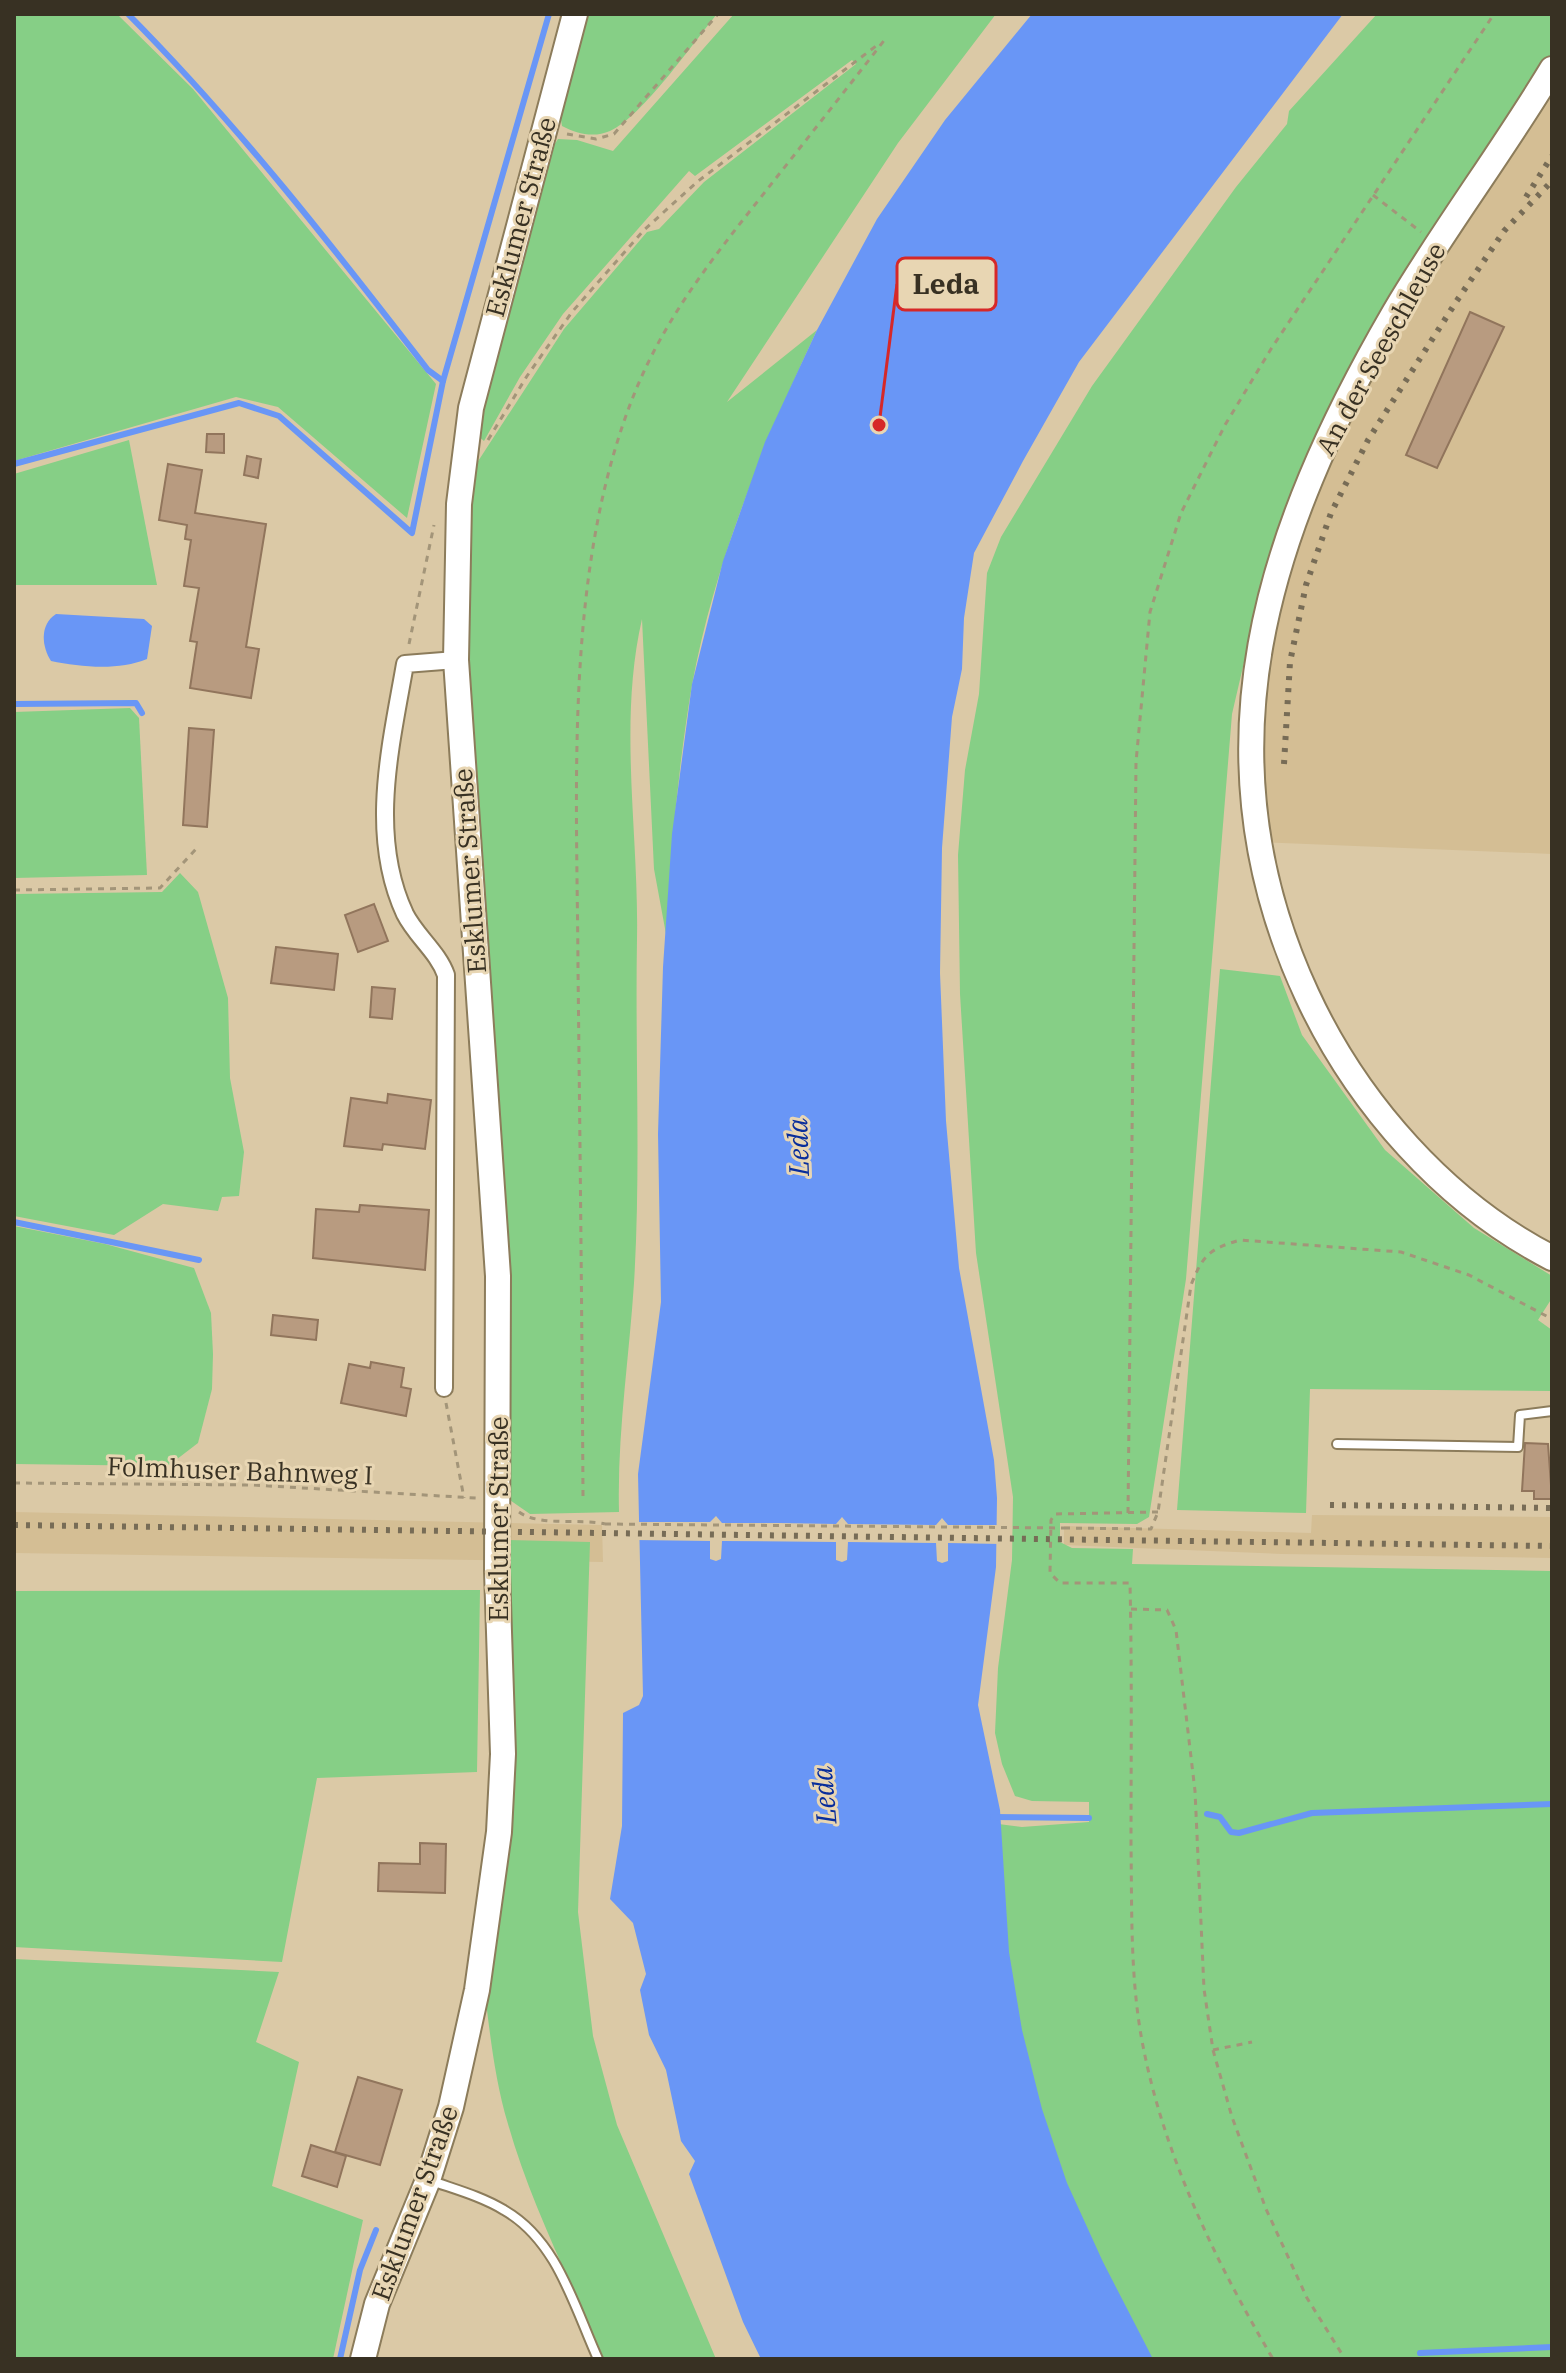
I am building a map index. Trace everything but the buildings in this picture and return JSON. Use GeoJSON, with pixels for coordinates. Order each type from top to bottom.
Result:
{"type":"FeatureCollection","features":[{"type":"Feature","properties":{"kind":"street","name":"Esklumer Straße"},"geometry":{"type":"LineString","coordinates":[[363,2359],[377,2304],[428,2180],[451,2107],[477,1990],[499,1832],[502,1767],[497,1571],[498,1276],[456,660],[459,504],[471,408],[575,14]]}},
{"type":"Feature","properties":{"kind":"street","name":"An der Seeschleuse"},"geometry":{"type":"LineString","coordinates":[[1552,69],[1396,311],[1352,390],[1311,475],[1278,561],[1264,620],[1250,733],[1251,787],[1266,886],[1289,957],[1325,1034],[1399,1136],[1439,1176],[1483,1215],[1552,1258]]}},
{"type":"Feature","properties":{"kind":"street"},"geometry":{"type":"LineString","coordinates":[[405,664],[456,660]]}},
{"type":"Feature","properties":{"kind":"street","name":"Esklumer Straße"},"geometry":{"type":"LineString","coordinates":[[405,664],[387,772],[386,829],[388,859],[406,915],[442,964],[446,975],[444,1388]]}},
{"type":"Feature","properties":{"kind":"lane"},"geometry":{"type":"LineString","coordinates":[[1337,1444],[1518,1447],[1520,1415],[1552,1411]]}},
{"type":"Feature","properties":{"kind":"lane"},"geometry":{"type":"LineString","coordinates":[[428,2180],[503,2209],[534,2232],[556,2266],[598,2359]]}},
{"type":"Feature","properties":{"kind":"path"},"geometry":{"type":"LineString","coordinates":[[544,130],[596,139],[614,134],[718,14]]}},
{"type":"Feature","properties":{"kind":"path"},"geometry":{"type":"LineString","coordinates":[[1128,1513],[1136,762],[1150,612],[1181,513],[1225,425],[1494,14]]}},
{"type":"Feature","properties":{"kind":"path"},"geometry":{"type":"LineString","coordinates":[[463,454],[476,451],[492,438],[527,376],[565,321],[644,230],[697,182],[886,38],[693,283],[661,335],[622,429],[597,521],[583,658],[577,815],[583,1496]]}},
{"type":"Feature","properties":{"kind":"path"},"geometry":{"type":"LineString","coordinates":[[1373,195],[1427,237]]}},
{"type":"Feature","properties":{"kind":"path"},"geometry":{"type":"LineString","coordinates":[[405,664],[434,525]]}},
{"type":"Feature","properties":{"kind":"path"},"geometry":{"type":"LineString","coordinates":[[14,890],[160,888],[196,849]]}},
{"type":"Feature","properties":{"kind":"path"},"geometry":{"type":"LineString","coordinates":[[529,1519],[583,1519],[605,1524],[1151,1529],[1158,1512],[1191,1285],[1201,1259],[1219,1246],[1240,1240],[1401,1252],[1469,1275],[1552,1319]]}},
{"type":"Feature","properties":{"kind":"path","name":"Folmhuser Bahnweg I"},"geometry":{"type":"LineString","coordinates":[[14,1483],[252,1485],[464,1498],[444,1388]]}},
{"type":"Feature","properties":{"kind":"path"},"geometry":{"type":"LineString","coordinates":[[1158,1512],[1055,1514],[1051,1520],[1050,1573],[1060,1583],[1130,1583],[1132,1926],[1135,1987],[1144,2051],[1159,2109],[1198,2216],[1244,2309],[1273,2359]]}},
{"type":"Feature","properties":{"kind":"path"},"geometry":{"type":"LineString","coordinates":[[1131,1609],[1167,1610],[1176,1630],[1195,1791],[1204,1989],[1213,2050],[1232,2117],[1266,2209],[1307,2298],[1345,2359]]}},
{"type":"Feature","properties":{"kind":"path"},"geometry":{"type":"LineString","coordinates":[[1213,2050],[1252,2042]]}},
{"type":"Feature","properties":{"kind":"shaded area"},"geometry":{"type":"Polygon","coordinates":[[[1552,69],[1552,854],[1258,842],[1250,733],[1311,475],[1552,69]]]}},
{"type":"Feature","properties":{"kind":"shaded area"},"geometry":{"type":"Polygon","coordinates":[[[14,1512],[602,1525],[603,1562],[14,1553],[14,1512]]]}},
{"type":"Feature","properties":{"kind":"shaded area"},"geometry":{"type":"Polygon","coordinates":[[[1312,1515],[1552,1517],[1552,1558],[1282,1554],[1064,1545],[1064,1526],[1311,1533],[1312,1515]]]}},
{"type":"Feature","properties":{"kind":"green space"},"geometry":{"type":"Polygon","coordinates":[[[14,14],[117,14],[193,89],[436,384],[407,518],[278,407],[236,397],[14,461],[14,14]]]}},
{"type":"Feature","properties":{"kind":"green space"},"geometry":{"type":"Polygon","coordinates":[[[585,14],[717,14],[637,111],[610,131],[592,135],[562,126],[560,114],[585,14]]]}},
{"type":"Feature","properties":{"kind":"green space"},"geometry":{"type":"Polygon","coordinates":[[[734,14],[996,14],[898,143],[727,402],[817,330],[743,504],[702,639],[679,778],[666,934],[654,869],[642,619],[635,658],[630,738],[637,899],[636,1240],[619,1512],[530,1514],[507,1498],[511,1348],[509,1250],[467,622],[473,469],[564,329],[647,232],[659,229],[704,182],[856,64],[852,60],[695,176],[689,171],[563,314],[520,377],[484,441],[478,436],[502,320],[548,154],[558,139],[577,140],[613,151],[734,14]]]}},
{"type":"Feature","properties":{"kind":"green space"},"geometry":{"type":"Polygon","coordinates":[[[1377,14],[1552,14],[1552,69],[1311,475],[1268,559],[1232,714],[1186,1279],[1149,1517],[1137,1524],[1060,1523],[1060,1542],[1072,1548],[1133,1549],[1132,1564],[1552,1571],[1552,2359],[1121,2359],[1058,2235],[975,1821],[1022,1827],[1089,1822],[1089,1802],[1032,1801],[1015,1796],[1002,1764],[995,1733],[998,1668],[1012,1560],[1013,1497],[976,1253],[960,994],[958,855],[965,770],[979,694],[987,573],[1001,537],[1092,386],[1236,187],[1287,124],[1289,111],[1377,14]]]}},
{"type":"Feature","properties":{"kind":"green space"},"geometry":{"type":"Polygon","coordinates":[[[129,440],[157,585],[14,585],[14,474],[129,440]]]}},
{"type":"Feature","properties":{"kind":"green space"},"geometry":{"type":"Polygon","coordinates":[[[130,708],[139,718],[147,875],[14,878],[14,712],[130,708]]]}},
{"type":"Feature","properties":{"kind":"green space"},"geometry":{"type":"Polygon","coordinates":[[[180,873],[198,892],[228,998],[230,1078],[244,1152],[239,1196],[222,1197],[218,1211],[163,1204],[114,1235],[14,1216],[14,894],[162,892],[180,873]]]}},
{"type":"Feature","properties":{"kind":"green space"},"geometry":{"type":"Polygon","coordinates":[[[1220,969],[1280,976],[1302,1035],[1385,1150],[1474,1228],[1552,1276],[1552,1298],[1538,1320],[1552,1330],[1552,1391],[1310,1389],[1306,1513],[1177,1510],[1220,969]]]}},
{"type":"Feature","properties":{"kind":"green space"},"geometry":{"type":"Polygon","coordinates":[[[14,1226],[105,1244],[194,1268],[211,1313],[212,1389],[198,1443],[168,1466],[14,1464],[14,1226]]]}},
{"type":"Feature","properties":{"kind":"green space"},"geometry":{"type":"Polygon","coordinates":[[[508,1540],[590,1542],[578,1912],[593,2036],[617,2125],[716,2359],[604,2359],[540,2214],[504,2109],[486,2002],[508,1540]]]}},
{"type":"Feature","properties":{"kind":"green space"},"geometry":{"type":"Polygon","coordinates":[[[480,1590],[477,1772],[317,1778],[282,1962],[14,1947],[14,1591],[480,1590]]]}},
{"type":"Feature","properties":{"kind":"green space"},"geometry":{"type":"Polygon","coordinates":[[[14,1959],[279,1972],[256,2042],[299,2062],[272,2186],[363,2220],[333,2359],[14,2359],[14,1959]]]}},
{"type":"Feature","properties":{"kind":"water"},"geometry":{"type":"Polygon","coordinates":[[[1032,14],[1343,14],[1079,362],[1023,461],[974,553],[964,618],[962,669],[952,717],[942,848],[940,973],[946,1121],[959,1268],[994,1460],[997,1498],[996,1567],[978,1705],[1000,1810],[1009,1952],[1022,2030],[1042,2109],[1067,2183],[1153,2359],[761,2359],[743,2322],[689,2174],[695,2161],[681,2141],[666,2070],[649,2035],[640,1990],[646,1974],[633,1923],[610,1899],[622,1826],[623,1713],[639,1705],[643,1696],[638,1474],[661,1302],[658,1134],[663,967],[672,834],[692,684],[723,561],[765,442],[817,330],[877,219],[945,120],[1032,14]]]}},
{"type":"Feature","properties":{"kind":"water"},"geometry":{"type":"Polygon","coordinates":[[[56,614],[144,619],[152,626],[147,659],[99,667],[51,661],[44,636],[47,624],[56,614]]]}},
{"type":"Feature","properties":{"kind":"pier"},"geometry":{"type":"Polygon","coordinates":[[[716,1516],[722,1523],[836,1524],[842,1517],[848,1524],[936,1525],[942,1518],[948,1525],[1001,1525],[1001,1544],[948,1543],[948,1561],[942,1563],[937,1561],[936,1543],[848,1542],[847,1560],[842,1562],[836,1560],[836,1542],[722,1541],[721,1559],[716,1561],[710,1559],[710,1541],[635,1540],[636,1522],[710,1522],[716,1516]]]}},
{"type":"Feature","properties":{"kind":"waterway"},"geometry":{"type":"LineString","coordinates":[[128,14],[246,143],[428,370],[443,381]]}},
{"type":"Feature","properties":{"kind":"waterway"},"geometry":{"type":"LineString","coordinates":[[14,464],[239,403],[279,416],[412,533],[443,381],[549,14]]}},
{"type":"Feature","properties":{"kind":"waterway"},"geometry":{"type":"LineString","coordinates":[[14,704],[136,703],[142,713]]}},
{"type":"Feature","properties":{"kind":"waterway"},"geometry":{"type":"LineString","coordinates":[[14,1222],[199,1260]]}},
{"type":"Feature","properties":{"kind":"waterway"},"geometry":{"type":"LineString","coordinates":[[1207,1814],[1220,1817],[1231,1832],[1239,1833],[1312,1813],[1552,1804]]}},
{"type":"Feature","properties":{"kind":"waterway"},"geometry":{"type":"LineString","coordinates":[[993,1817],[1089,1818]]}},
{"type":"Feature","properties":{"kind":"waterway"},"geometry":{"type":"LineString","coordinates":[[340,2359],[360,2270],[376,2230]]}},
{"type":"Feature","properties":{"kind":"waterway"},"geometry":{"type":"LineString","coordinates":[[1420,2353],[1552,2347]]}},
{"type":"Feature","properties":{"kind":"railway"},"geometry":{"type":"LineString","coordinates":[[1526,197],[1552,156]]}},
{"type":"Feature","properties":{"kind":"railway"},"geometry":{"type":"LineString","coordinates":[[1284,764],[1290,662],[1306,585],[1331,513],[1368,440],[1456,302],[1504,231],[1552,181]]}},
{"type":"Feature","properties":{"kind":"railway"},"geometry":{"type":"LineString","coordinates":[[1330,1505],[1552,1508]]}},
{"type":"Feature","properties":{"kind":"railway"},"geometry":{"type":"LineString","coordinates":[[14,1525],[1552,1546]]}},
{"type":"Feature","properties":{"kind":"place","name":"Leda"},"geometry":{"type":"Point","coordinates":[879,425]}}]}
